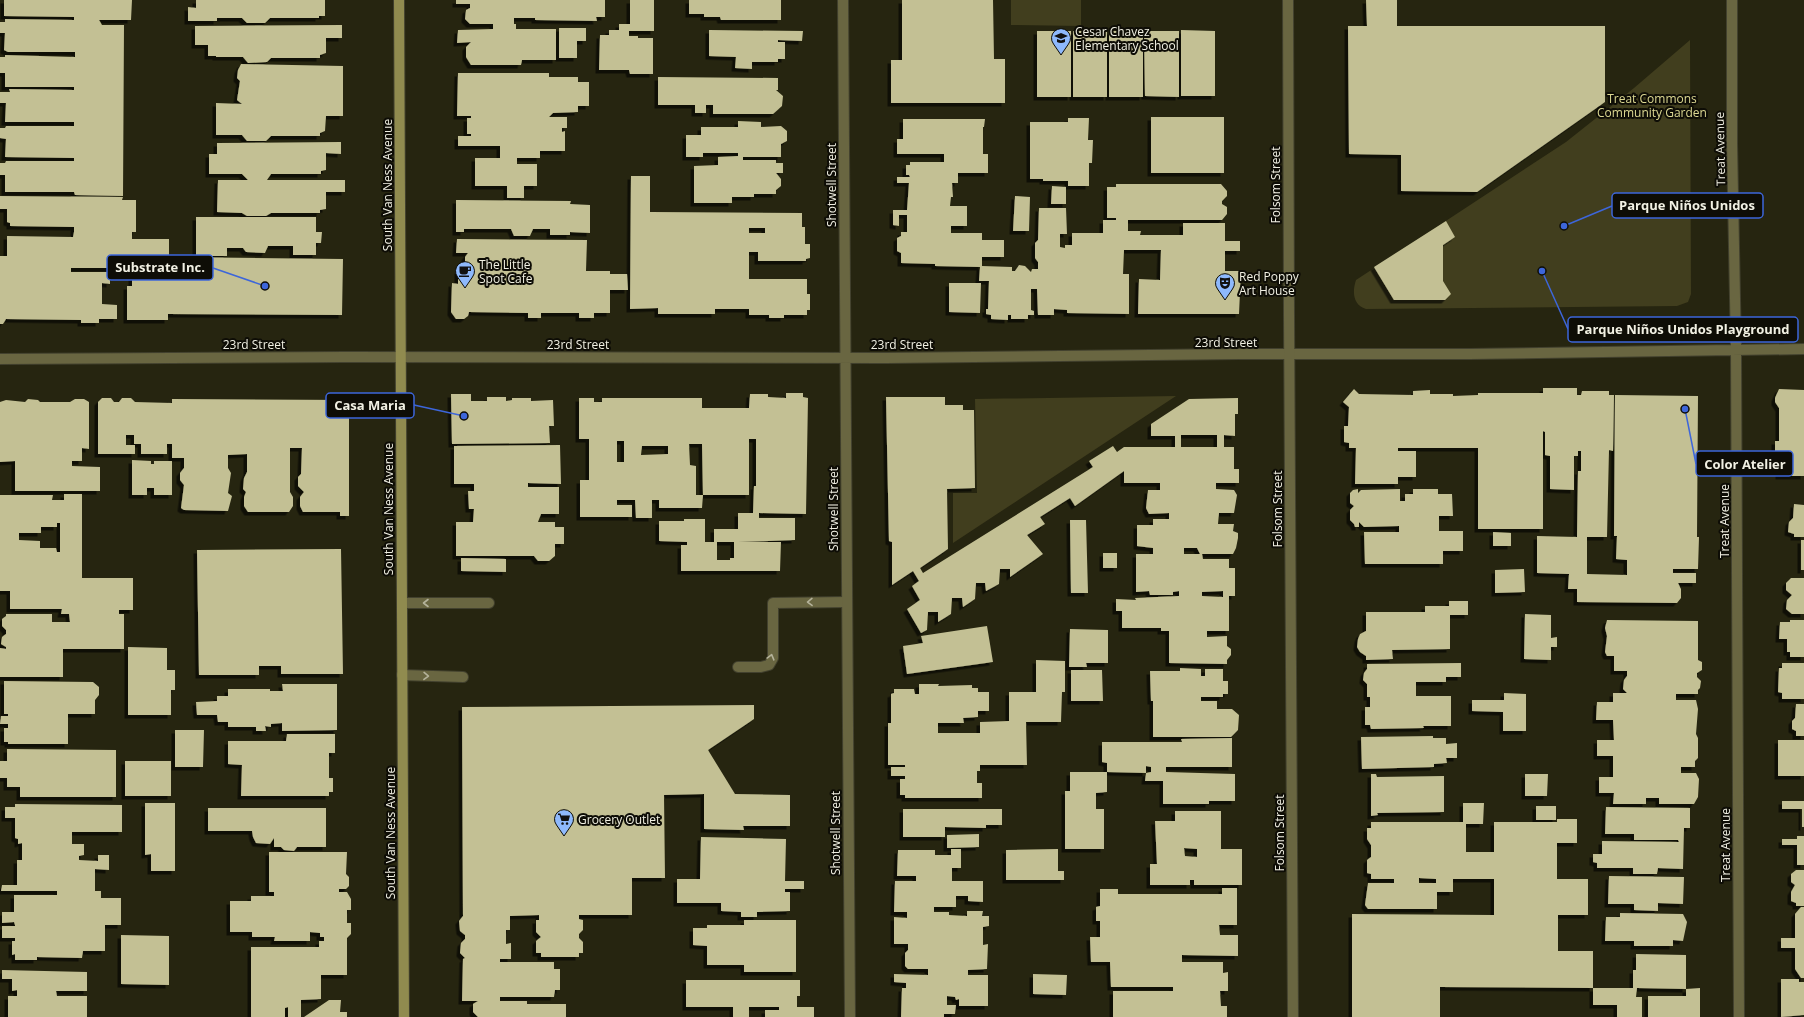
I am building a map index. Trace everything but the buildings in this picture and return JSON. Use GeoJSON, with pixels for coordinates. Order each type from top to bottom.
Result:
{"type":"FeatureCollection","features":[{"type":"Feature","properties":{"kind":"main road","name":"South Van Ness Avenue"},"geometry":{"type":"LineString","coordinates":[[399,0],[404,1017]]}},
{"type":"Feature","properties":{"kind":"street","name":"Shotwell Street"},"geometry":{"type":"LineString","coordinates":[[843,0],[850,1017]]}},
{"type":"Feature","properties":{"kind":"street","name":"Folsom Street"},"geometry":{"type":"LineString","coordinates":[[1288,0],[1293,1017]]}},
{"type":"Feature","properties":{"kind":"street","name":"Treat Avenue"},"geometry":{"type":"LineString","coordinates":[[1732,0],[1732,143],[1736,350],[1739,1017]]}},
{"type":"Feature","properties":{"kind":"street","name":"23rd Street"},"geometry":{"type":"LineString","coordinates":[[0,359],[401,357],[845,358],[1469,354],[1804,349]]}},
{"type":"Feature","properties":{"kind":"street"},"geometry":{"type":"LineString","coordinates":[[738,667],[762,667],[769,664],[773,658],[773,603],[846,602]]}},
{"type":"Feature","properties":{"kind":"street"},"geometry":{"type":"LineString","coordinates":[[402,603],[489,603]]}},
{"type":"Feature","properties":{"kind":"street"},"geometry":{"type":"LineString","coordinates":[[402,675],[463,676]]}},
{"type":"Feature","properties":{"kind":"green space"},"geometry":{"type":"Polygon","coordinates":[[[1011,0],[1081,0],[1081,26],[1011,25],[1011,0]]]}},
{"type":"Feature","properties":{"kind":"green space","name":"Treat Commons Community Garden"},"geometry":{"type":"Polygon","coordinates":[[[1690,40],[1691,294],[1688,302],[1677,306],[1366,309],[1358,304],[1354,293],[1356,280],[1566,142],[1634,88],[1690,40]]]}},
{"type":"Feature","properties":{"kind":"green space"},"geometry":{"type":"Polygon","coordinates":[[[1176,396],[953,543],[953,493],[977,493],[975,399],[1176,396]]]}},
{"type":"Feature","properties":{"kind":"place","name":"Cesar Chavez Elementary School"},"geometry":{"type":"Point","coordinates":[1061,55]}},
{"type":"Feature","properties":{"kind":"place","name":"Parque Niños Unidos"},"geometry":{"type":"Point","coordinates":[1564,226]}},
{"type":"Feature","properties":{"kind":"place","name":"Parque Niños Unidos Playground"},"geometry":{"type":"Point","coordinates":[1542,271]}},
{"type":"Feature","properties":{"kind":"place","name":"Substrate Inc."},"geometry":{"type":"Point","coordinates":[265,286]}},
{"type":"Feature","properties":{"kind":"place","name":"The Little Spot Cafe"},"geometry":{"type":"Point","coordinates":[465,288]}},
{"type":"Feature","properties":{"kind":"place","name":"Red Poppy Art House"},"geometry":{"type":"Point","coordinates":[1225,300]}},
{"type":"Feature","properties":{"kind":"place","name":"Color Atelier"},"geometry":{"type":"Point","coordinates":[1685,409]}},
{"type":"Feature","properties":{"kind":"place","name":"Casa Maria"},"geometry":{"type":"Point","coordinates":[464,416]}},
{"type":"Feature","properties":{"kind":"place","name":"Grocery Outlet"},"geometry":{"type":"Point","coordinates":[564,836]}}]}
